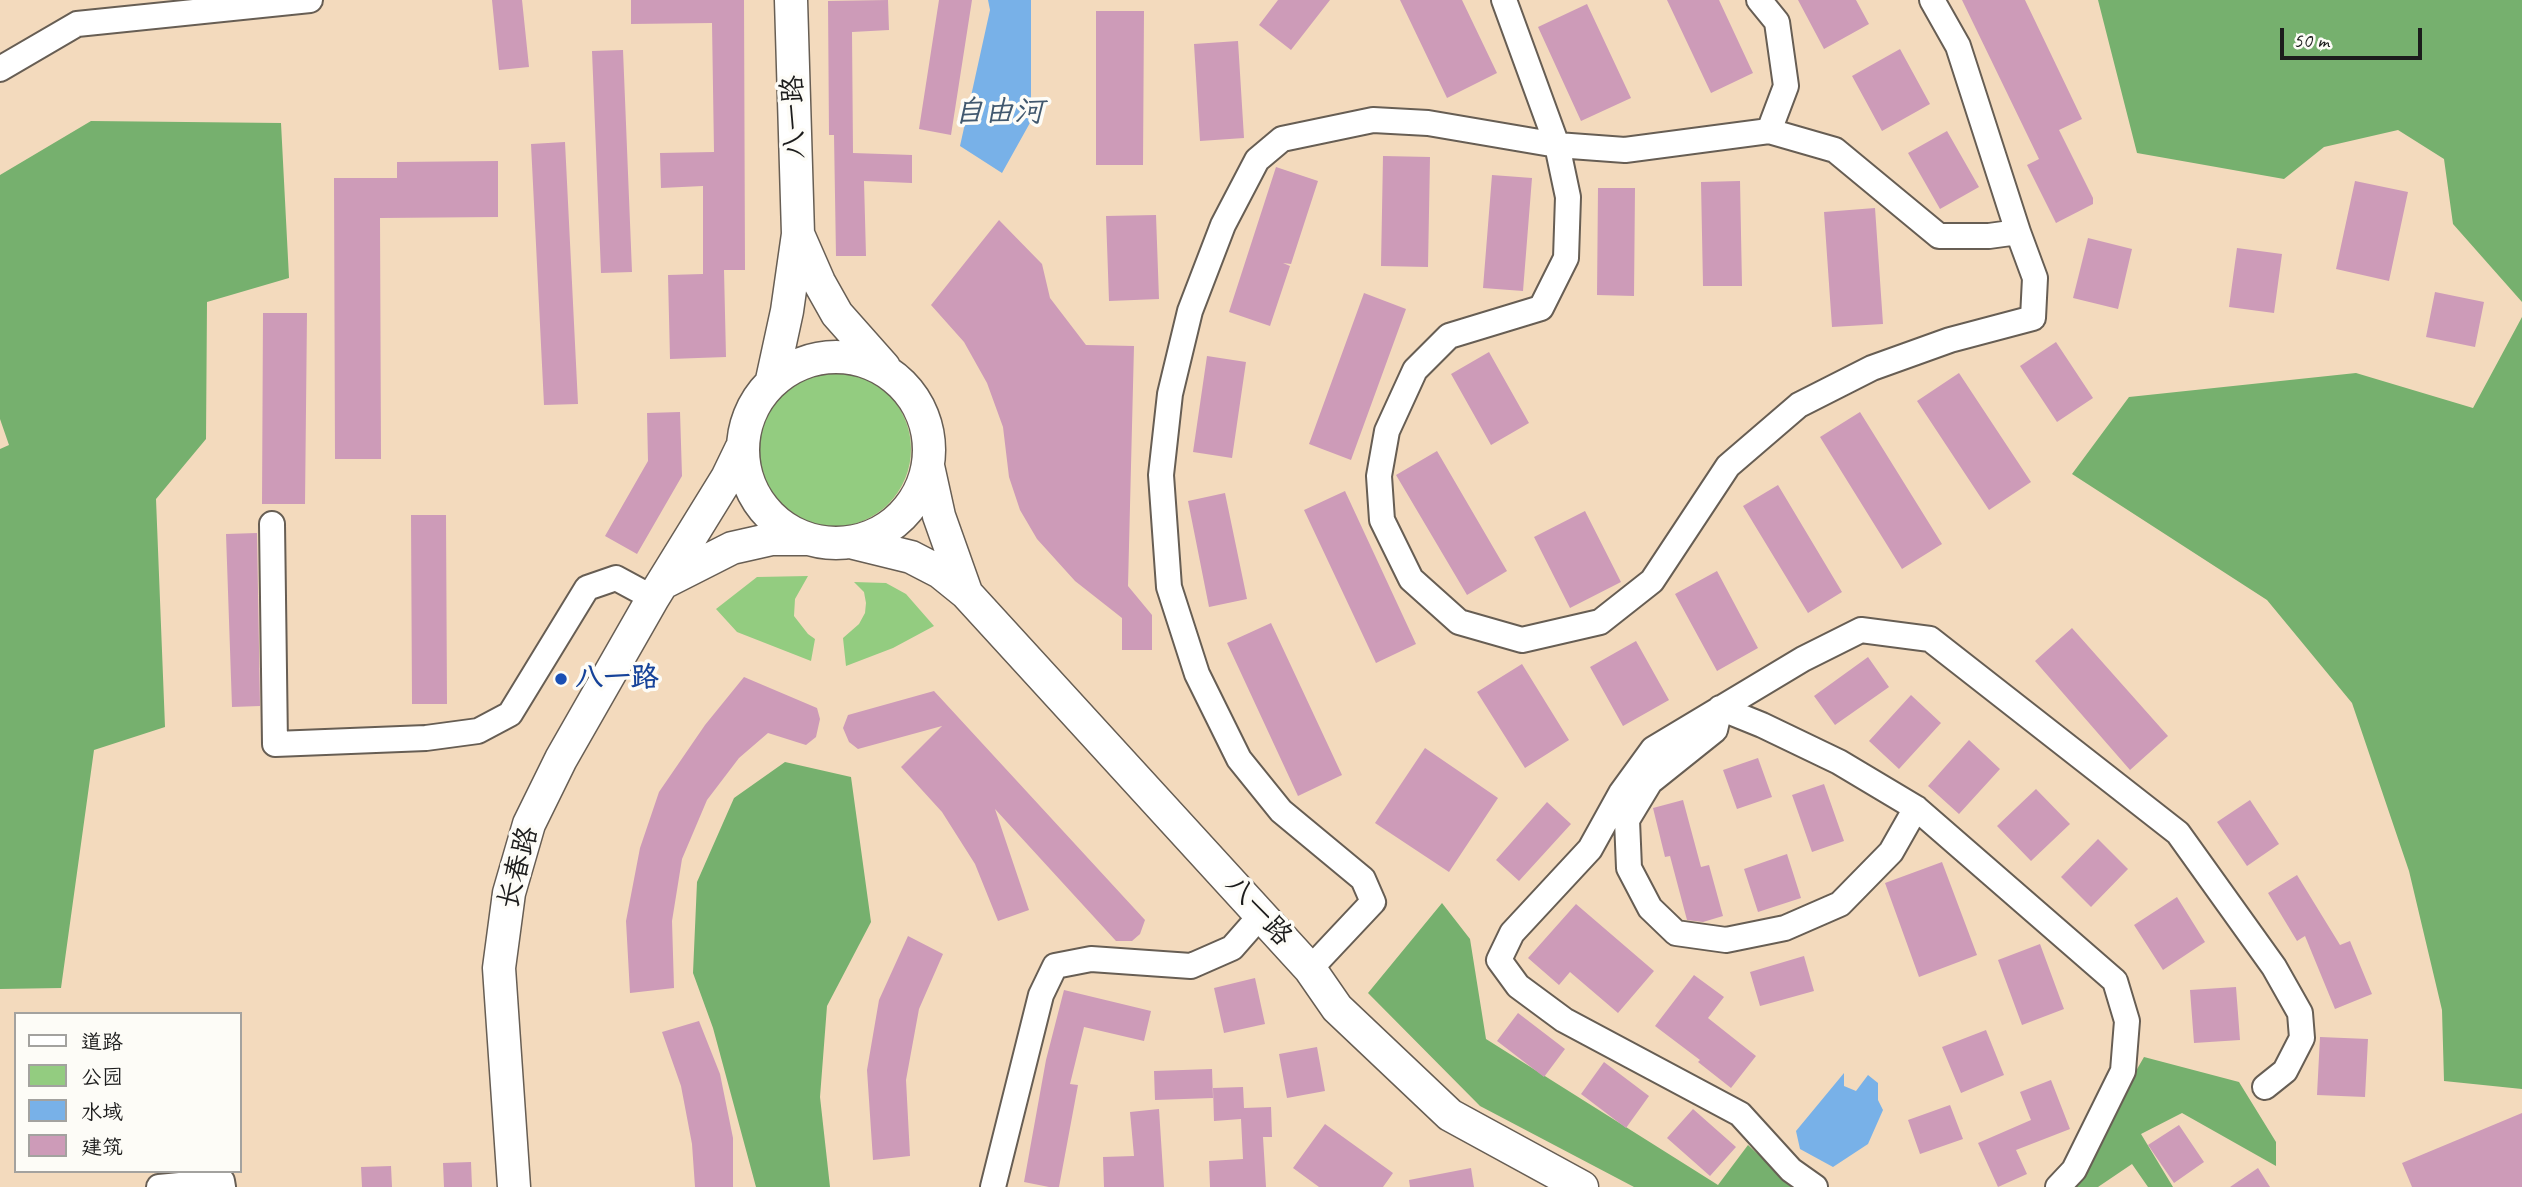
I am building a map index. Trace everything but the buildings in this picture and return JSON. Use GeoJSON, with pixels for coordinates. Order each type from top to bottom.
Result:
{"type":"FeatureCollection","features":[{"type":"Feature","properties":{"kind":"main road","name":"八一路"},"geometry":{"type":"LineString","coordinates":[[791,0],[798,234]]}},
{"type":"Feature","properties":{"kind":"main road"},"geometry":{"type":"LineString","coordinates":[[798,234],[837,314],[913,396],[928,433],[928,466],[939,516],[966,593]]}},
{"type":"Feature","properties":{"kind":"main road"},"geometry":{"type":"LineString","coordinates":[[772,380],[787,311],[798,234]]}},
{"type":"Feature","properties":{"kind":"main road"},"geometry":{"type":"LineString","coordinates":[[804,539],[775,523],[750,489],[741,449],[744,425],[760,394],[772,380],[796,364],[827,356],[866,360],[890,373]]}},
{"type":"Feature","properties":{"kind":"main road","name":"长春路"},"geometry":{"type":"LineString","coordinates":[[514,1187],[499,968],[509,893],[529,824],[561,759],[658,590],[727,478],[741,449]]}},
{"type":"Feature","properties":{"kind":"main road"},"geometry":{"type":"LineString","coordinates":[[658,590],[732,548],[772,539],[804,539],[832,544],[854,542],[880,533],[901,518],[919,495],[928,466]]}},
{"type":"Feature","properties":{"kind":"main road"},"geometry":{"type":"LineString","coordinates":[[854,542],[911,557],[940,572],[966,593]]}},
{"type":"Feature","properties":{"kind":"main road","name":"八一路"},"geometry":{"type":"LineString","coordinates":[[966,593],[1310,969],[1338,1007],[1450,1115],[1582,1187]]}},
{"type":"Feature","properties":{"kind":"street"},"geometry":{"type":"LineString","coordinates":[[0,69],[77,24],[310,0]]}},
{"type":"Feature","properties":{"kind":"street"},"geometry":{"type":"LineString","coordinates":[[1504,0],[1557,145],[1569,197],[1566,258],[1541,308],[1449,336],[1415,370],[1387,431],[1379,477],[1382,520],[1411,579],[1459,622],[1521,640],[1600,622],[1652,581],[1728,466],[1799,405],[1872,368],[1950,340],[2033,318],[2035,278],[1958,46],[1932,0]]}},
{"type":"Feature","properties":{"kind":"street"},"geometry":{"type":"LineString","coordinates":[[1759,0],[1777,22],[1786,86],[1769,131]]}},
{"type":"Feature","properties":{"kind":"street"},"geometry":{"type":"LineString","coordinates":[[1310,969],[1373,902],[1363,879],[1281,811],[1239,759],[1197,674],[1169,587],[1161,475],[1170,394],[1190,311],[1223,225],[1257,160],[1282,139],[1373,120],[1428,123],[1557,145],[1625,150],[1769,131],[1835,150],[1939,236],[1990,236],[2018,232]]}},
{"type":"Feature","properties":{"kind":"street"},"geometry":{"type":"LineString","coordinates":[[272,524],[275,744],[426,738],[478,730],[510,714],[587,588],[616,578],[658,590]]}},
{"type":"Feature","properties":{"kind":"street"},"geometry":{"type":"LineString","coordinates":[[1815,1187],[1791,1170],[1741,1114],[1564,1020],[1518,986],[1499,960],[1511,933],[1590,849],[1621,793],[1653,749],[1803,659],[1861,630],[1930,639],[2178,833],[2274,967],[2300,1013],[2302,1038],[2285,1071],[2264,1087]]}},
{"type":"Feature","properties":{"kind":"street"},"geometry":{"type":"LineString","coordinates":[[1720,708],[1715,730],[1650,782],[1627,820],[1629,868],[1650,908],[1676,933],[1726,940],[1785,928],[1840,904],[1891,852],[1916,808]]}},
{"type":"Feature","properties":{"kind":"street"},"geometry":{"type":"LineString","coordinates":[[1720,708],[1839,762],[1916,808],[2115,981],[2127,1021],[2123,1071],[2074,1170],[2057,1187]]}},
{"type":"Feature","properties":{"kind":"street"},"geometry":{"type":"LineString","coordinates":[[993,1187],[1041,995],[1055,966],[1091,959],[1191,966],[1232,948],[1261,915]]}},
{"type":"Feature","properties":{"kind":"street"},"geometry":{"type":"LineString","coordinates":[[159,1187],[222,1184]]}},
{"type":"Feature","properties":{"kind":"green space"},"geometry":{"type":"Polygon","coordinates":[[[2098,0],[2522,0],[2522,302],[2453,224],[2444,159],[2398,130],[2324,147],[2284,179],[2137,153],[2098,0]]]}},
{"type":"Feature","properties":{"kind":"green space"},"geometry":{"type":"Polygon","coordinates":[[[91,121],[281,123],[289,278],[207,302],[206,439],[156,499],[165,727],[94,750],[61,988],[0,989],[0,449],[9,445],[0,419],[0,175],[91,121]]]}},
{"type":"Feature","properties":{"kind":"green space"},"geometry":{"type":"Polygon","coordinates":[[[2522,317],[2522,1089],[2444,1081],[2442,1010],[2409,871],[2352,703],[2267,600],[2072,474],[2129,397],[2356,373],[2473,408],[2522,317]]]}},
{"type":"Feature","properties":{"kind":"green space"},"geometry":{"type":"Polygon","coordinates":[[[833,371],[863,377],[888,394],[905,419],[911,449],[905,479],[888,504],[863,521],[833,527],[803,521],[778,504],[761,479],[755,449],[761,419],[778,394],[803,377],[833,371]]]}},
{"type":"Feature","properties":{"kind":"green space"},"geometry":{"type":"Polygon","coordinates":[[[808,576],[795,599],[794,616],[815,639],[811,661],[737,632],[716,609],[757,577],[808,576]]]}},
{"type":"Feature","properties":{"kind":"green space"},"geometry":{"type":"Polygon","coordinates":[[[854,582],[886,583],[906,594],[934,626],[893,648],[846,666],[843,638],[859,624],[865,613],[866,603],[864,592],[854,582]]]}},
{"type":"Feature","properties":{"kind":"green space"},"geometry":{"type":"Polygon","coordinates":[[[785,762],[851,777],[871,922],[827,1006],[820,1097],[830,1187],[756,1187],[713,1028],[693,973],[697,882],[734,798],[785,762]]]}},
{"type":"Feature","properties":{"kind":"green space"},"geometry":{"type":"Polygon","coordinates":[[[1442,903],[1470,939],[1486,1039],[1718,1185],[1748,1145],[1793,1187],[1634,1187],[1480,1106],[1368,993],[1442,903]]]}},
{"type":"Feature","properties":{"kind":"green space"},"geometry":{"type":"Polygon","coordinates":[[[2144,1057],[2239,1082],[2276,1142],[2276,1166],[2182,1113],[2141,1134],[2173,1187],[2148,1187],[2132,1164],[2098,1187],[2069,1187],[2144,1057]]]}},
{"type":"Feature","properties":{"kind":"water","name":"自由河"},"geometry":{"type":"Polygon","coordinates":[[[988,0],[1031,0],[1031,121],[1002,173],[960,146],[990,10],[988,0]]]}},
{"type":"Feature","properties":{"kind":"water"},"geometry":{"type":"Polygon","coordinates":[[[1844,1073],[1844,1086],[1856,1091],[1868,1075],[1878,1083],[1878,1100],[1883,1110],[1868,1144],[1833,1167],[1800,1149],[1796,1131],[1844,1073]]]}},
{"type":"Feature","properties":{"kind":"place","name":"八一路"},"geometry":{"type":"Point","coordinates":[561,679]}}]}
